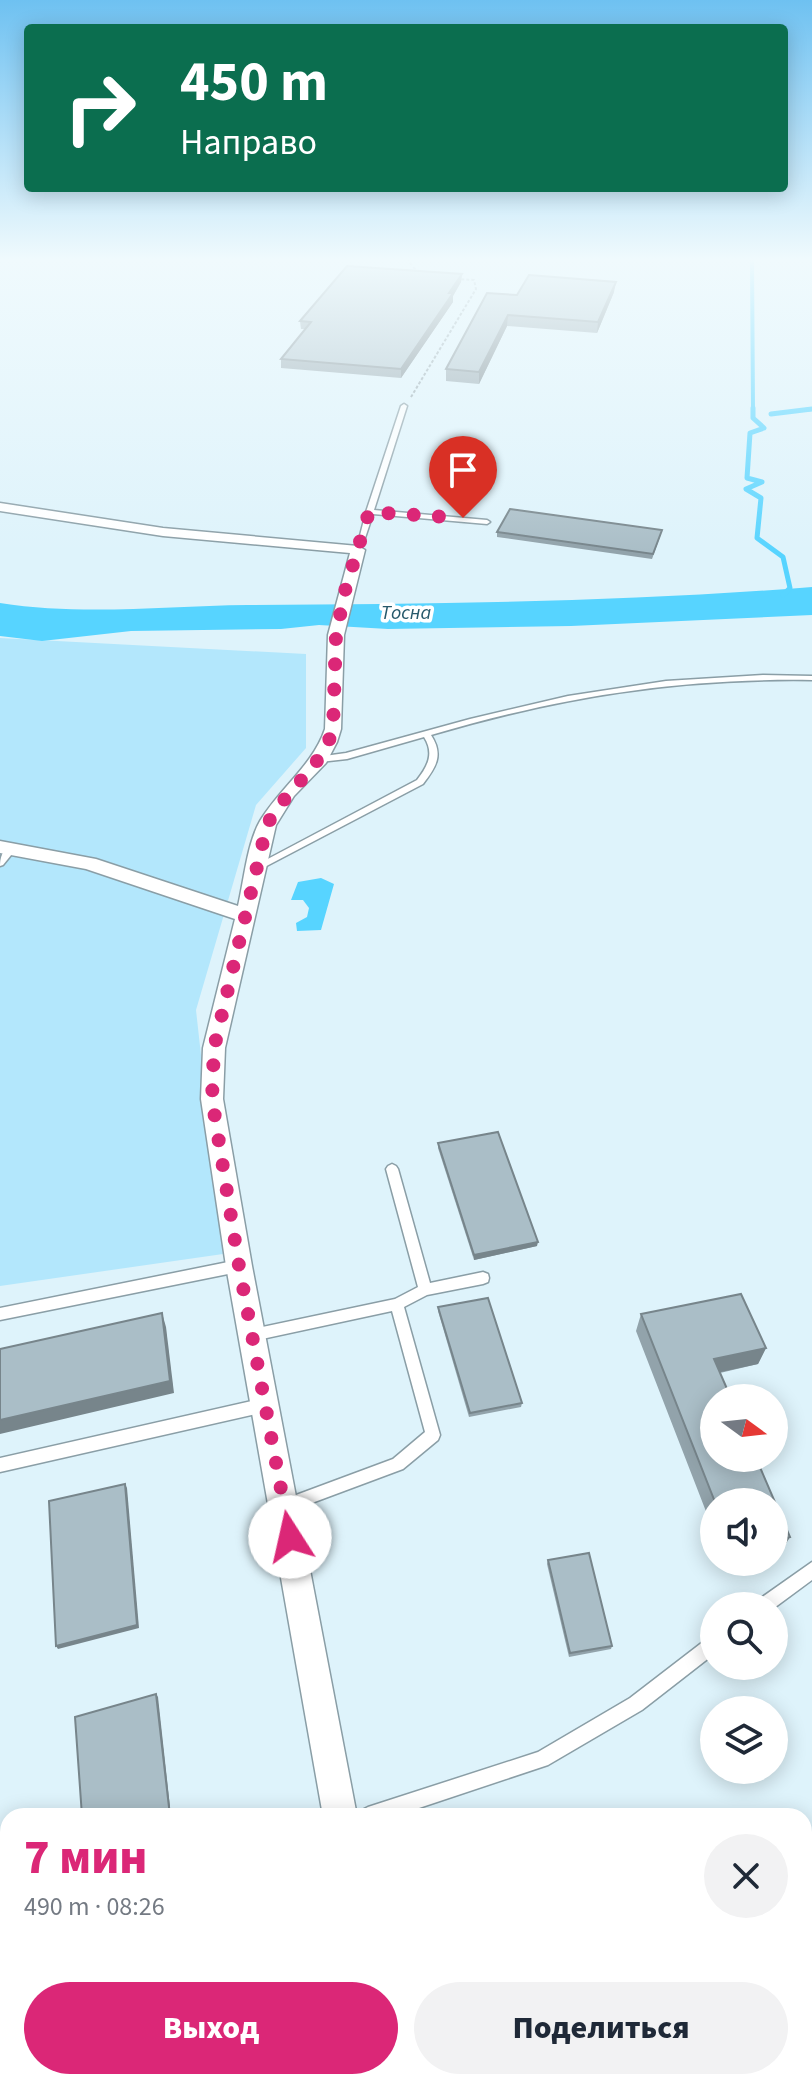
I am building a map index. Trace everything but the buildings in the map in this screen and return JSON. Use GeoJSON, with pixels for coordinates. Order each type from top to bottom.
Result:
{"type":"FeatureCollection","features":[{"type":"Feature","properties":{"kind":"street"},"geometry":{"type":"LineString","coordinates":[[0,507],[163,532],[358,550],[336,635],[333,729],[320,759],[275,809],[254,869],[214,1048],[212,1099],[239,1266],[339,1808]]}},
{"type":"Feature","properties":{"kind":"street"},"geometry":{"type":"LineString","coordinates":[[4,853],[114,870],[244,915]]}},
{"type":"Feature","properties":{"kind":"lane"},"geometry":{"type":"LineString","coordinates":[[358,550],[404,406]]}},
{"type":"Feature","properties":{"kind":"lane"},"geometry":{"type":"LineString","coordinates":[[369,512],[487,522]]}},
{"type":"Feature","properties":{"kind":"lane"},"geometry":{"type":"LineString","coordinates":[[320,759],[347,756],[489,715],[588,695],[758,675],[812,678]]}},
{"type":"Feature","properties":{"kind":"lane"},"geometry":{"type":"LineString","coordinates":[[254,869],[420,782],[433,765],[432,743],[426,734]]}},
{"type":"Feature","properties":{"kind":"lane"},"geometry":{"type":"LineString","coordinates":[[392,1169],[425,1290]]}},
{"type":"Feature","properties":{"kind":"lane"},"geometry":{"type":"LineString","coordinates":[[0,1314],[239,1266]]}},
{"type":"Feature","properties":{"kind":"lane"},"geometry":{"type":"LineString","coordinates":[[253,1335],[397,1304],[425,1290],[483,1278]]}},
{"type":"Feature","properties":{"kind":"lane"},"geometry":{"type":"LineString","coordinates":[[285,1506],[398,1464],[433,1435],[397,1304]]}},
{"type":"Feature","properties":{"kind":"lane"},"geometry":{"type":"LineString","coordinates":[[0,1465],[266,1405]]}},
{"type":"Feature","properties":{"kind":"lane"},"geometry":{"type":"LineString","coordinates":[[783,1592],[812,1570]]}},
{"type":"Feature","properties":{"kind":"lane"},"geometry":{"type":"LineString","coordinates":[[392,1808],[542,1759],[636,1704],[700,1655]]}},
{"type":"Feature","properties":{"kind":"path"},"geometry":{"type":"LineString","coordinates":[[404,406],[437,356]]}},
{"type":"Feature","properties":{"kind":"shaded area"},"geometry":{"type":"Polygon","coordinates":[[[0,638],[306,654],[306,748],[256,805],[196,1010],[223,1254],[0,1286],[0,638]]]}},
{"type":"Feature","properties":{"kind":"water","name":"Тосна"},"geometry":{"type":"Polygon","coordinates":[[[812,587],[812,615],[571,626],[388,629],[319,625],[281,629],[131,631],[42,641],[0,636],[0,603],[93,610],[460,603],[671,596],[812,587]]]}},
{"type":"Feature","properties":{"kind":"water"},"geometry":{"type":"Polygon","coordinates":[[[321,878],[334,884],[321,930],[297,931],[296,923],[307,917],[309,908],[303,900],[291,900],[298,882],[321,878]]]}},
{"type":"Feature","properties":{"kind":"waterway"},"geometry":{"type":"LineString","coordinates":[[753,356],[753,410]]}},
{"type":"Feature","properties":{"kind":"waterway"},"geometry":{"type":"LineString","coordinates":[[771,414],[812,409],[805,410]]}},
{"type":"Feature","properties":{"kind":"waterway"},"geometry":{"type":"LineString","coordinates":[[753,410],[753,418],[764,428],[750,433],[747,478],[762,482],[746,489],[761,498],[757,538],[783,557],[790,588],[783,595]]}},
{"type":"Feature","properties":{"kind":"route"},"geometry":{"type":"LineString","coordinates":[[290,1537],[239,1266],[212,1099],[214,1048],[254,869],[267,825],[287,793],[320,759],[333,729],[336,635],[345,591],[369,512],[463,518]]}}]}
